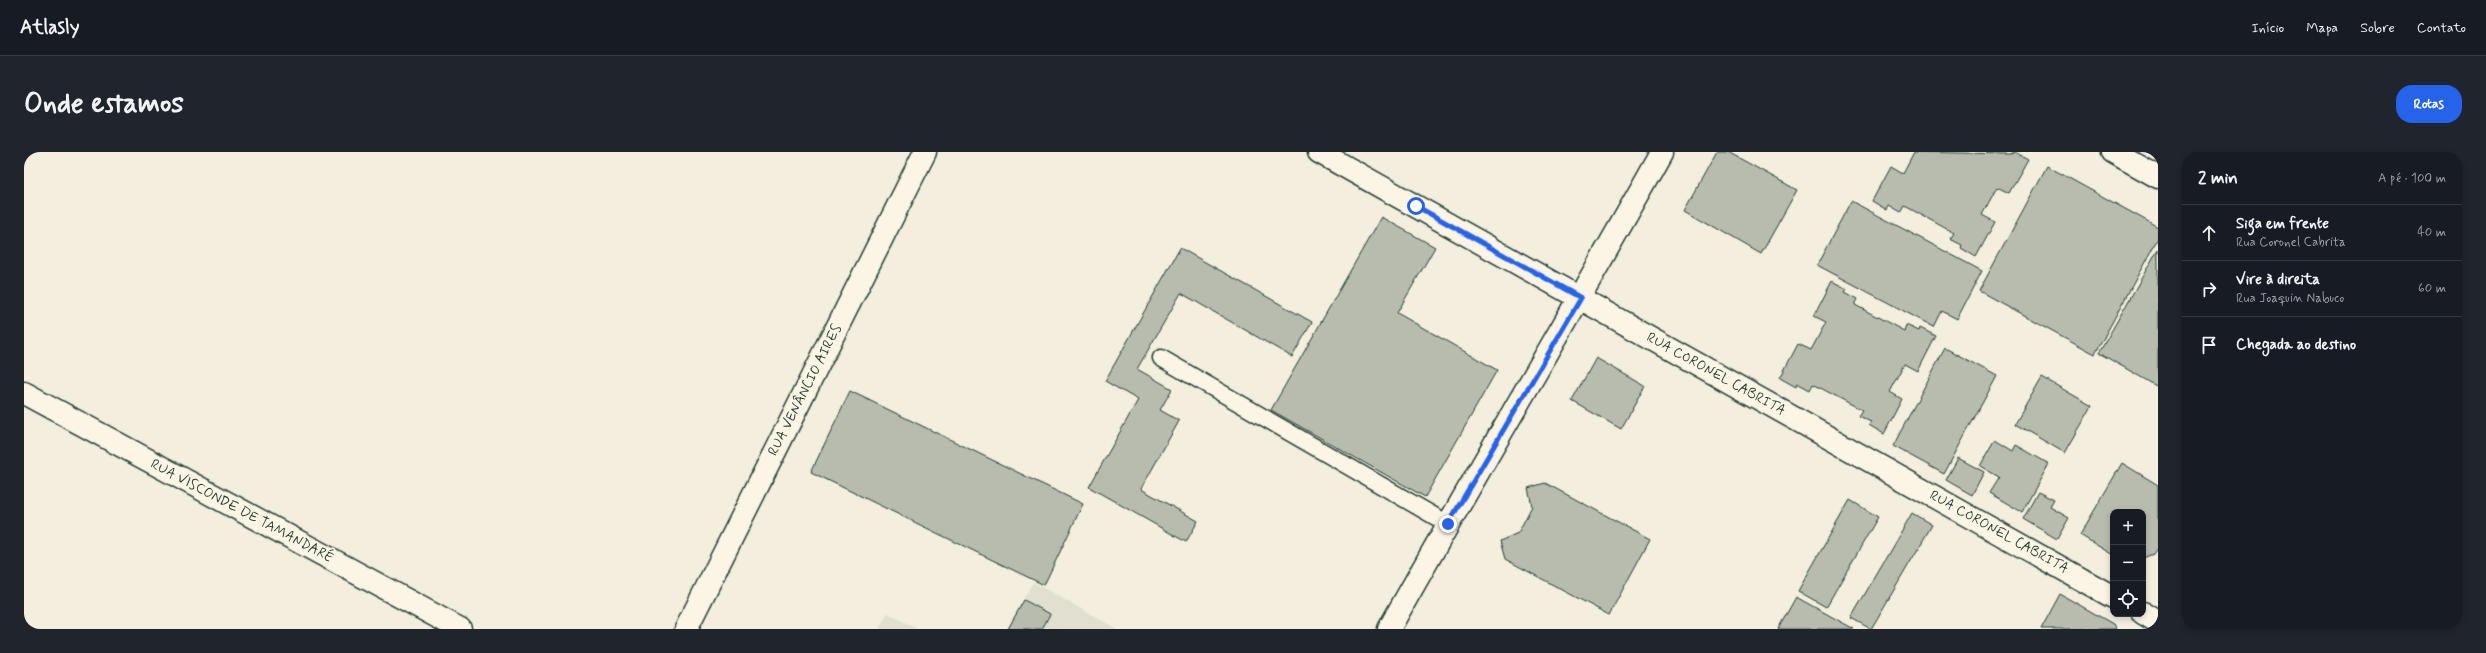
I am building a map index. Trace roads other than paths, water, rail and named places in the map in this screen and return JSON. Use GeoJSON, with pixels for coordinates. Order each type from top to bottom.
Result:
{"type":"FeatureCollection","features":[{"type":"Feature","properties":{"kind":"street","name":"RUA VENÂNCIO AIRES"},"geometry":{"type":"LineString","coordinates":[[686,629],[925,152]]}},
{"type":"Feature","properties":{"kind":"street","name":"RUA CORONEL CABRITA"},"geometry":{"type":"LineString","coordinates":[[1319,152],[2110,595]]}},
{"type":"Feature","properties":{"kind":"street"},"geometry":{"type":"LineString","coordinates":[[1389,629],[1448,524],[1581,298],[1662,152]]}},
{"type":"Feature","properties":{"kind":"street"},"geometry":{"type":"LineString","coordinates":[[2113,152],[2158,177]]}},
{"type":"Feature","properties":{"kind":"street","name":"RUA VISCONDE DE TAMANDARÉ"},"geometry":{"type":"LineString","coordinates":[[24,393],[460,629]]}},
{"type":"Feature","properties":{"kind":"street"},"geometry":{"type":"LineString","coordinates":[[2146,615],[2158,622]]}},
{"type":"Feature","properties":{"kind":"lane"},"geometry":{"type":"LineString","coordinates":[[1161,358],[1448,524]]}}]}
